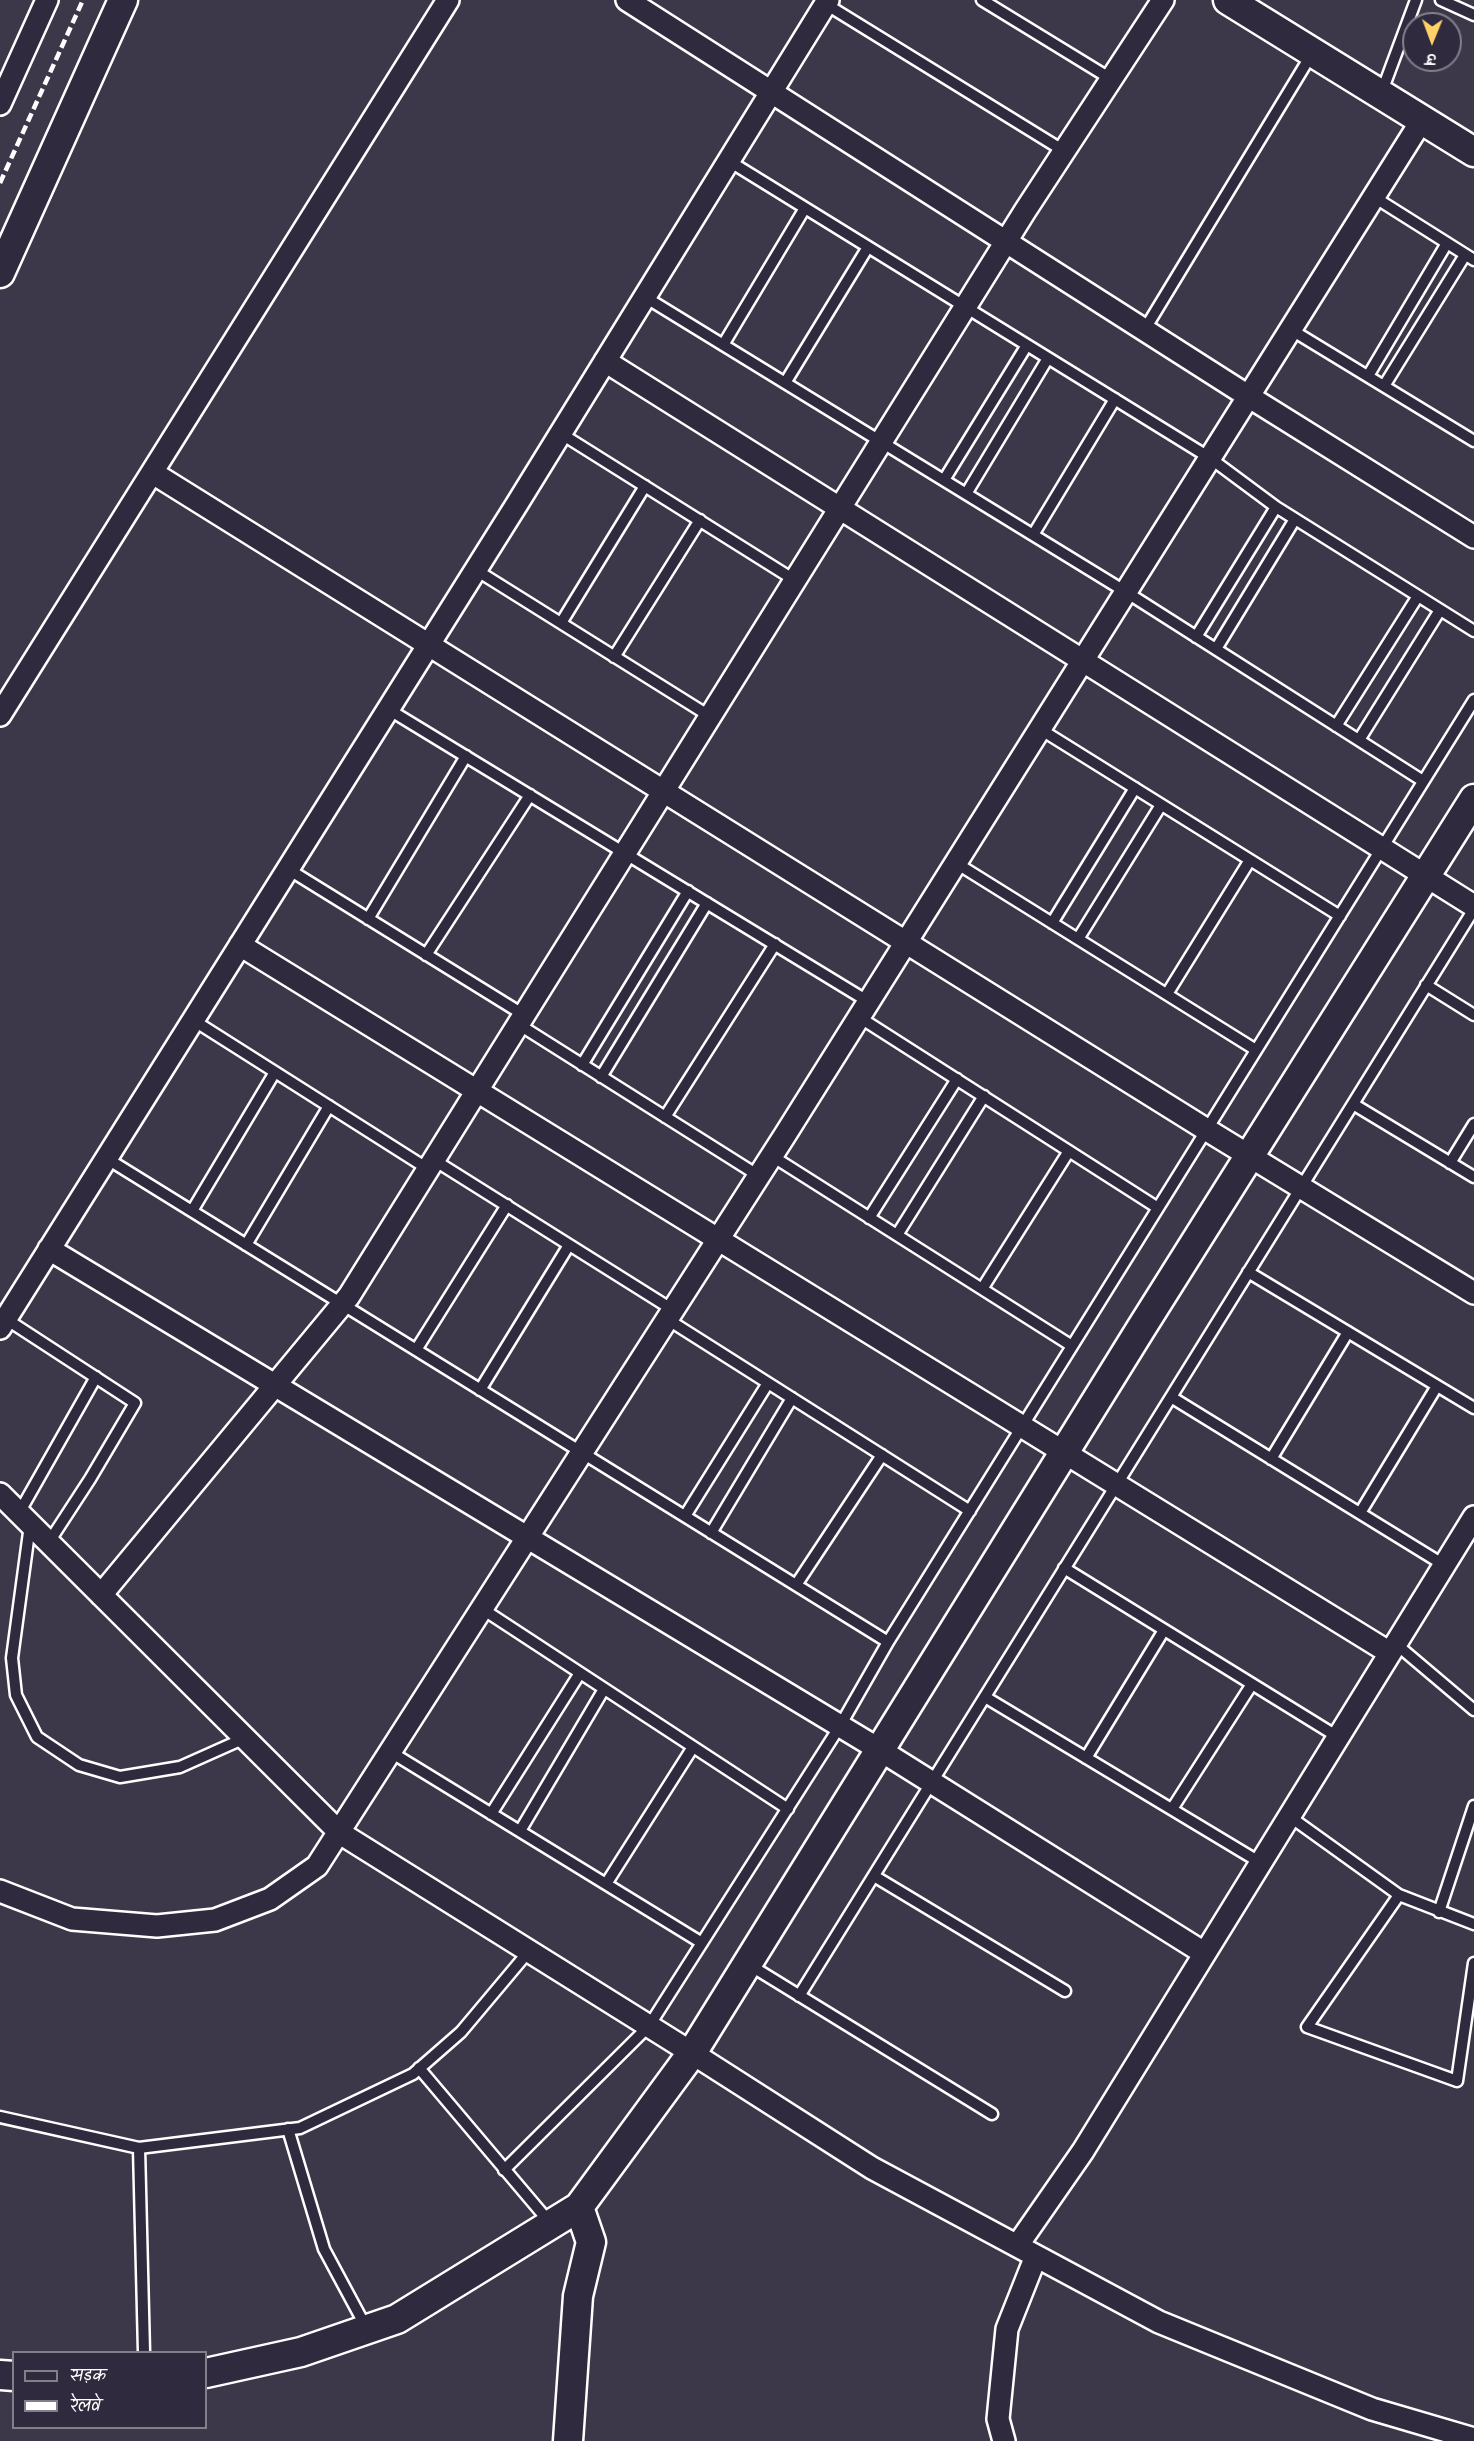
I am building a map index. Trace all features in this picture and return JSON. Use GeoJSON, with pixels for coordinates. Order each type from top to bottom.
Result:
{"type":"FeatureCollection","features":[{"type":"Feature","properties":{"kind":"street"},"geometry":{"type":"LineString","coordinates":[[0,104],[47,0]]}},
{"type":"Feature","properties":{"kind":"street"},"geometry":{"type":"LineString","coordinates":[[0,273],[123,0]]}},
{"type":"Feature","properties":{"kind":"street"},"geometry":{"type":"LineString","coordinates":[[0,716],[448,0]]}},
{"type":"Feature","properties":{"kind":"street"},"geometry":{"type":"LineString","coordinates":[[627,0],[1007,240],[1248,396],[1474,537]]}},
{"type":"Feature","properties":{"kind":"street"},"geometry":{"type":"LineString","coordinates":[[101,1595],[343,1305],[1007,240],[1163,0]]}},
{"type":"Feature","properties":{"kind":"street"},"geometry":{"type":"LineString","coordinates":[[1228,0],[1474,152]]}},
{"type":"Feature","properties":{"kind":"street"},"geometry":{"type":"LineString","coordinates":[[3,1324],[476,570],[771,93],[824,1]]}},
{"type":"Feature","properties":{"kind":"street"},"geometry":{"type":"LineString","coordinates":[[0,1891],[72,1918],[157,1926],[215,1920],[270,1899],[317,1866],[340,1833],[480,1608],[772,1156],[1422,120]]}},
{"type":"Feature","properties":{"kind":"street"},"geometry":{"type":"LineString","coordinates":[[605,361],[1474,907]]}},
{"type":"Feature","properties":{"kind":"street"},"geometry":{"type":"LineString","coordinates":[[153,473],[1207,1130],[1474,1293]]}},
{"type":"Feature","properties":{"kind":"street"},"geometry":{"type":"LineString","coordinates":[[207,2373],[301,2352],[397,2319],[579,2207],[692,2053],[1474,798]]}},
{"type":"Feature","properties":{"kind":"street"},"geometry":{"type":"LineString","coordinates":[[240,945],[1116,1485],[1393,1648]]}},
{"type":"Feature","properties":{"kind":"street"},"geometry":{"type":"LineString","coordinates":[[50,1249],[880,1750],[1204,1953]]}},
{"type":"Feature","properties":{"kind":"street"},"geometry":{"type":"LineString","coordinates":[[0,1494],[340,1833],[872,2168],[1159,2322],[1372,2409],[1474,2439]]}},
{"type":"Feature","properties":{"kind":"street"},"geometry":{"type":"LineString","coordinates":[[1017,2246],[1083,2151],[1474,1517]]}},
{"type":"Feature","properties":{"kind":"street"},"geometry":{"type":"LineString","coordinates":[[568,2441],[578,2296],[591,2242],[579,2207]]}},
{"type":"Feature","properties":{"kind":"street"},"geometry":{"type":"LineString","coordinates":[[1004,2441],[998,2419],[1007,2329],[1036,2256]]}},
{"type":"Feature","properties":{"kind":"lane"},"geometry":{"type":"LineString","coordinates":[[982,0],[1111,79]]}},
{"type":"Feature","properties":{"kind":"lane"},"geometry":{"type":"LineString","coordinates":[[1380,94],[1416,0]]}},
{"type":"Feature","properties":{"kind":"lane"},"geometry":{"type":"LineString","coordinates":[[1441,0],[1474,15]]}},
{"type":"Feature","properties":{"kind":"lane"},"geometry":{"type":"LineString","coordinates":[[824,1],[1064,151]]}},
{"type":"Feature","properties":{"kind":"lane"},"geometry":{"type":"LineString","coordinates":[[1145,329],[1313,52]]}},
{"type":"Feature","properties":{"kind":"lane"},"geometry":{"type":"LineString","coordinates":[[729,161],[1210,458],[1276,507],[1474,631]]}},
{"type":"Feature","properties":{"kind":"lane"},"geometry":{"type":"LineString","coordinates":[[1374,197],[1469,257],[1384,386]]}},
{"type":"Feature","properties":{"kind":"lane"},"geometry":{"type":"LineString","coordinates":[[723,345],[805,208]]}},
{"type":"Feature","properties":{"kind":"lane"},"geometry":{"type":"LineString","coordinates":[[1368,376],[1448,243]]}},
{"type":"Feature","properties":{"kind":"lane"},"geometry":{"type":"LineString","coordinates":[[785,383],[868,247]]}},
{"type":"Feature","properties":{"kind":"lane"},"geometry":{"type":"LineString","coordinates":[[645,297],[1126,592],[1423,781]]}},
{"type":"Feature","properties":{"kind":"lane"},"geometry":{"type":"LineString","coordinates":[[1290,329],[1474,441]]}},
{"type":"Feature","properties":{"kind":"lane"},"geometry":{"type":"LineString","coordinates":[[944,480],[1027,345]]}},
{"type":"Feature","properties":{"kind":"lane"},"geometry":{"type":"LineString","coordinates":[[966,494],[1048,358]]}},
{"type":"Feature","properties":{"kind":"lane"},"geometry":{"type":"LineString","coordinates":[[1033,535],[1115,399]]}},
{"type":"Feature","properties":{"kind":"lane"},"geometry":{"type":"LineString","coordinates":[[560,433],[796,581]]}},
{"type":"Feature","properties":{"kind":"lane"},"geometry":{"type":"LineString","coordinates":[[561,623],[645,486]]}},
{"type":"Feature","properties":{"kind":"lane"},"geometry":{"type":"LineString","coordinates":[[1196,637],[1276,507]]}},
{"type":"Feature","properties":{"kind":"lane"},"geometry":{"type":"LineString","coordinates":[[1216,650],[1295,519]]}},
{"type":"Feature","properties":{"kind":"lane"},"geometry":{"type":"LineString","coordinates":[[615,657],[700,520]]}},
{"type":"Feature","properties":{"kind":"lane"},"geometry":{"type":"LineString","coordinates":[[476,570],[711,717]]}},
{"type":"Feature","properties":{"kind":"lane"},"geometry":{"type":"LineString","coordinates":[[1336,726],[1418,596]]}},
{"type":"Feature","properties":{"kind":"lane"},"geometry":{"type":"LineString","coordinates":[[1359,740],[1440,610]]}},
{"type":"Feature","properties":{"kind":"lane"},"geometry":{"type":"LineString","coordinates":[[504,2170],[649,2026],[840,1726],[888,1642],[1474,700]]}},
{"type":"Feature","properties":{"kind":"lane"},"geometry":{"type":"LineString","coordinates":[[388,709],[775,944],[957,1079],[1158,1208]]}},
{"type":"Feature","properties":{"kind":"lane"},"geometry":{"type":"LineString","coordinates":[[1040,729],[1340,916]]}},
{"type":"Feature","properties":{"kind":"lane"},"geometry":{"type":"LineString","coordinates":[[368,919],[466,756]]}},
{"type":"Feature","properties":{"kind":"lane"},"geometry":{"type":"LineString","coordinates":[[1052,923],[1135,788]]}},
{"type":"Feature","properties":{"kind":"lane"},"geometry":{"type":"LineString","coordinates":[[426,955],[530,795]]}},
{"type":"Feature","properties":{"kind":"lane"},"geometry":{"type":"LineString","coordinates":[[1078,939],[1161,805]]}},
{"type":"Feature","properties":{"kind":"lane"},"geometry":{"type":"LineString","coordinates":[[1167,994],[1250,860]]}},
{"type":"Feature","properties":{"kind":"lane"},"geometry":{"type":"LineString","coordinates":[[956,863],[1256,1050]]}},
{"type":"Feature","properties":{"kind":"lane"},"geometry":{"type":"LineString","coordinates":[[288,869],[426,955],[521,1019],[582,1065],[759,1176]]}},
{"type":"Feature","properties":{"kind":"lane"},"geometry":{"type":"LineString","coordinates":[[582,1065],[688,891]]}},
{"type":"Feature","properties":{"kind":"lane"},"geometry":{"type":"LineString","coordinates":[[601,1077],[707,903]]}},
{"type":"Feature","properties":{"kind":"lane"},"geometry":{"type":"LineString","coordinates":[[800,1996],[1474,907]]}},
{"type":"Feature","properties":{"kind":"lane"},"geometry":{"type":"LineString","coordinates":[[665,1117],[775,944]]}},
{"type":"Feature","properties":{"kind":"lane"},"geometry":{"type":"LineString","coordinates":[[1426,985],[1474,1015]]}},
{"type":"Feature","properties":{"kind":"lane"},"geometry":{"type":"LineString","coordinates":[[193,1020],[329,1106],[507,1205],[569,1245],[768,1383],[970,1511]]}},
{"type":"Feature","properties":{"kind":"lane"},"geometry":{"type":"LineString","coordinates":[[192,1211],[275,1072]]}},
{"type":"Feature","properties":{"kind":"lane"},"geometry":{"type":"LineString","coordinates":[[869,1218],[957,1079]]}},
{"type":"Feature","properties":{"kind":"lane"},"geometry":{"type":"LineString","coordinates":[[897,1235],[984,1096]]}},
{"type":"Feature","properties":{"kind":"lane"},"geometry":{"type":"LineString","coordinates":[[1353,1104],[1474,1177]]}},
{"type":"Feature","properties":{"kind":"lane"},"geometry":{"type":"LineString","coordinates":[[246,1245],[329,1106]]}},
{"type":"Feature","properties":{"kind":"lane"},"geometry":{"type":"LineString","coordinates":[[1450,1163],[1474,1124]]}},
{"type":"Feature","properties":{"kind":"lane"},"geometry":{"type":"LineString","coordinates":[[982,1289],[1069,1151]]}},
{"type":"Feature","properties":{"kind":"lane"},"geometry":{"type":"LineString","coordinates":[[772,1156],[1072,1346]]}},
{"type":"Feature","properties":{"kind":"lane"},"geometry":{"type":"LineString","coordinates":[[106,1158],[888,1642]]}},
{"type":"Feature","properties":{"kind":"lane"},"geometry":{"type":"LineString","coordinates":[[416,1350],[507,1205]]}},
{"type":"Feature","properties":{"kind":"lane"},"geometry":{"type":"LineString","coordinates":[[480,1390],[569,1245]]}},
{"type":"Feature","properties":{"kind":"lane"},"geometry":{"type":"LineString","coordinates":[[1248,1272],[1474,1408]]}},
{"type":"Feature","properties":{"kind":"lane"},"geometry":{"type":"LineString","coordinates":[[3,1324],[96,1377],[135,1403],[49,1542]]}},
{"type":"Feature","properties":{"kind":"lane"},"geometry":{"type":"LineString","coordinates":[[1271,1459],[1348,1332]]}},
{"type":"Feature","properties":{"kind":"lane"},"geometry":{"type":"LineString","coordinates":[[96,1377],[25,1518],[12,1658],[16,1695],[37,1737],[79,1765],[120,1777],[180,1767],[245,1738]]}},
{"type":"Feature","properties":{"kind":"lane"},"geometry":{"type":"LineString","coordinates":[[685,1516],[768,1383]]}},
{"type":"Feature","properties":{"kind":"lane"},"geometry":{"type":"LineString","coordinates":[[1360,1514],[1437,1386]]}},
{"type":"Feature","properties":{"kind":"lane"},"geometry":{"type":"LineString","coordinates":[[1171,1397],[1444,1565]]}},
{"type":"Feature","properties":{"kind":"lane"},"geometry":{"type":"LineString","coordinates":[[711,1533],[792,1398]]}},
{"type":"Feature","properties":{"kind":"lane"},"geometry":{"type":"LineString","coordinates":[[796,1585],[882,1455]]}},
{"type":"Feature","properties":{"kind":"lane"},"geometry":{"type":"LineString","coordinates":[[1064,1569],[1338,1737]]}},
{"type":"Feature","properties":{"kind":"lane"},"geometry":{"type":"LineString","coordinates":[[480,1608],[788,1809]]}},
{"type":"Feature","properties":{"kind":"lane"},"geometry":{"type":"LineString","coordinates":[[1086,1758],[1164,1630]]}},
{"type":"Feature","properties":{"kind":"lane"},"geometry":{"type":"LineString","coordinates":[[1393,1648],[1474,1710]]}},
{"type":"Feature","properties":{"kind":"lane"},"geometry":{"type":"LineString","coordinates":[[491,1814],[580,1673]]}},
{"type":"Feature","properties":{"kind":"lane"},"geometry":{"type":"LineString","coordinates":[[1172,1809],[1252,1684]]}},
{"type":"Feature","properties":{"kind":"lane"},"geometry":{"type":"LineString","coordinates":[[520,1831],[604,1689]]}},
{"type":"Feature","properties":{"kind":"lane"},"geometry":{"type":"LineString","coordinates":[[985,1697],[1261,1863]]}},
{"type":"Feature","properties":{"kind":"lane"},"geometry":{"type":"LineString","coordinates":[[606,1884],[693,1747]]}},
{"type":"Feature","properties":{"kind":"lane"},"geometry":{"type":"LineString","coordinates":[[390,1751],[702,1943]]}},
{"type":"Feature","properties":{"kind":"lane"},"geometry":{"type":"LineString","coordinates":[[1439,1912],[1474,1806]]}},
{"type":"Feature","properties":{"kind":"lane"},"geometry":{"type":"LineString","coordinates":[[1289,1816],[1398,1895],[1474,1924]]}},
{"type":"Feature","properties":{"kind":"lane"},"geometry":{"type":"LineString","coordinates":[[874,1876],[1065,1991]]}},
{"type":"Feature","properties":{"kind":"lane"},"geometry":{"type":"LineString","coordinates":[[1398,1895],[1307,2027],[1457,2081],[1474,1963]]}},
{"type":"Feature","properties":{"kind":"lane"},"geometry":{"type":"LineString","coordinates":[[0,2117],[138,2148],[300,2128],[413,2074],[461,2032],[529,1951]]}},
{"type":"Feature","properties":{"kind":"lane"},"geometry":{"type":"LineString","coordinates":[[747,1964],[992,2114]]}},
{"type":"Feature","properties":{"kind":"lane"},"geometry":{"type":"LineString","coordinates":[[419,2068],[551,2224]]}},
{"type":"Feature","properties":{"kind":"lane"},"geometry":{"type":"LineString","coordinates":[[288,2130],[324,2249],[367,2329]]}},
{"type":"Feature","properties":{"kind":"lane"},"geometry":{"type":"LineString","coordinates":[[138,2148],[144,2351]]}},
{"type":"Feature","properties":{"kind":"railway"},"geometry":{"type":"LineString","coordinates":[[0,183],[83,0]]}}]}
